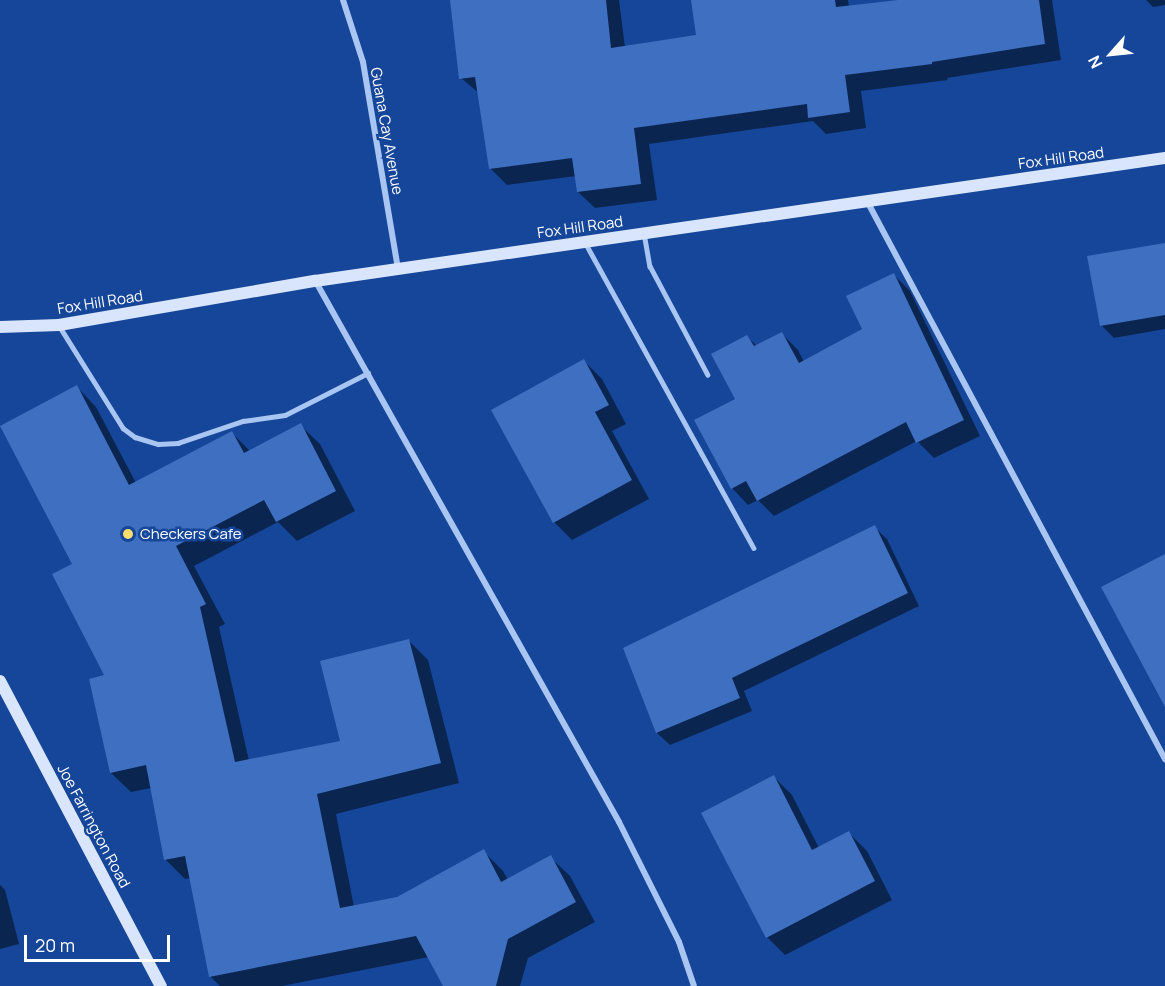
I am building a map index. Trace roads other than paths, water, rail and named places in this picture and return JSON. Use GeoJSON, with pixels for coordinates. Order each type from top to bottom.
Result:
{"type":"FeatureCollection","features":[{"type":"Feature","properties":{"kind":"main road","name":"Fox Hill Road"},"geometry":{"type":"LineString","coordinates":[[0,327],[59,325],[315,281],[1165,158]]}},
{"type":"Feature","properties":{"kind":"main road","name":"Joe Farrington Road"},"geometry":{"type":"LineString","coordinates":[[0,681],[161,986]]}},
{"type":"Feature","properties":{"kind":"street","name":"Guana Cay Avenue"},"geometry":{"type":"LineString","coordinates":[[343,0],[363,62],[398,269]]}},
{"type":"Feature","properties":{"kind":"street"},"geometry":{"type":"LineString","coordinates":[[866,201],[1165,759]]}},
{"type":"Feature","properties":{"kind":"street"},"geometry":{"type":"LineString","coordinates":[[315,281],[619,822],[679,942],[694,986]]}},
{"type":"Feature","properties":{"kind":"lane"},"geometry":{"type":"LineString","coordinates":[[644,233],[650,266],[708,375]]}},
{"type":"Feature","properties":{"kind":"lane"},"geometry":{"type":"LineString","coordinates":[[585,242],[754,548]]}},
{"type":"Feature","properties":{"kind":"lane"},"geometry":{"type":"LineString","coordinates":[[59,325],[123,428],[135,437],[158,444],[178,443],[243,421],[285,415],[368,373]]}},
{"type":"Feature","properties":{"kind":"place","name":"Checkers Cafe"},"geometry":{"type":"Point","coordinates":[128,534]}}]}
